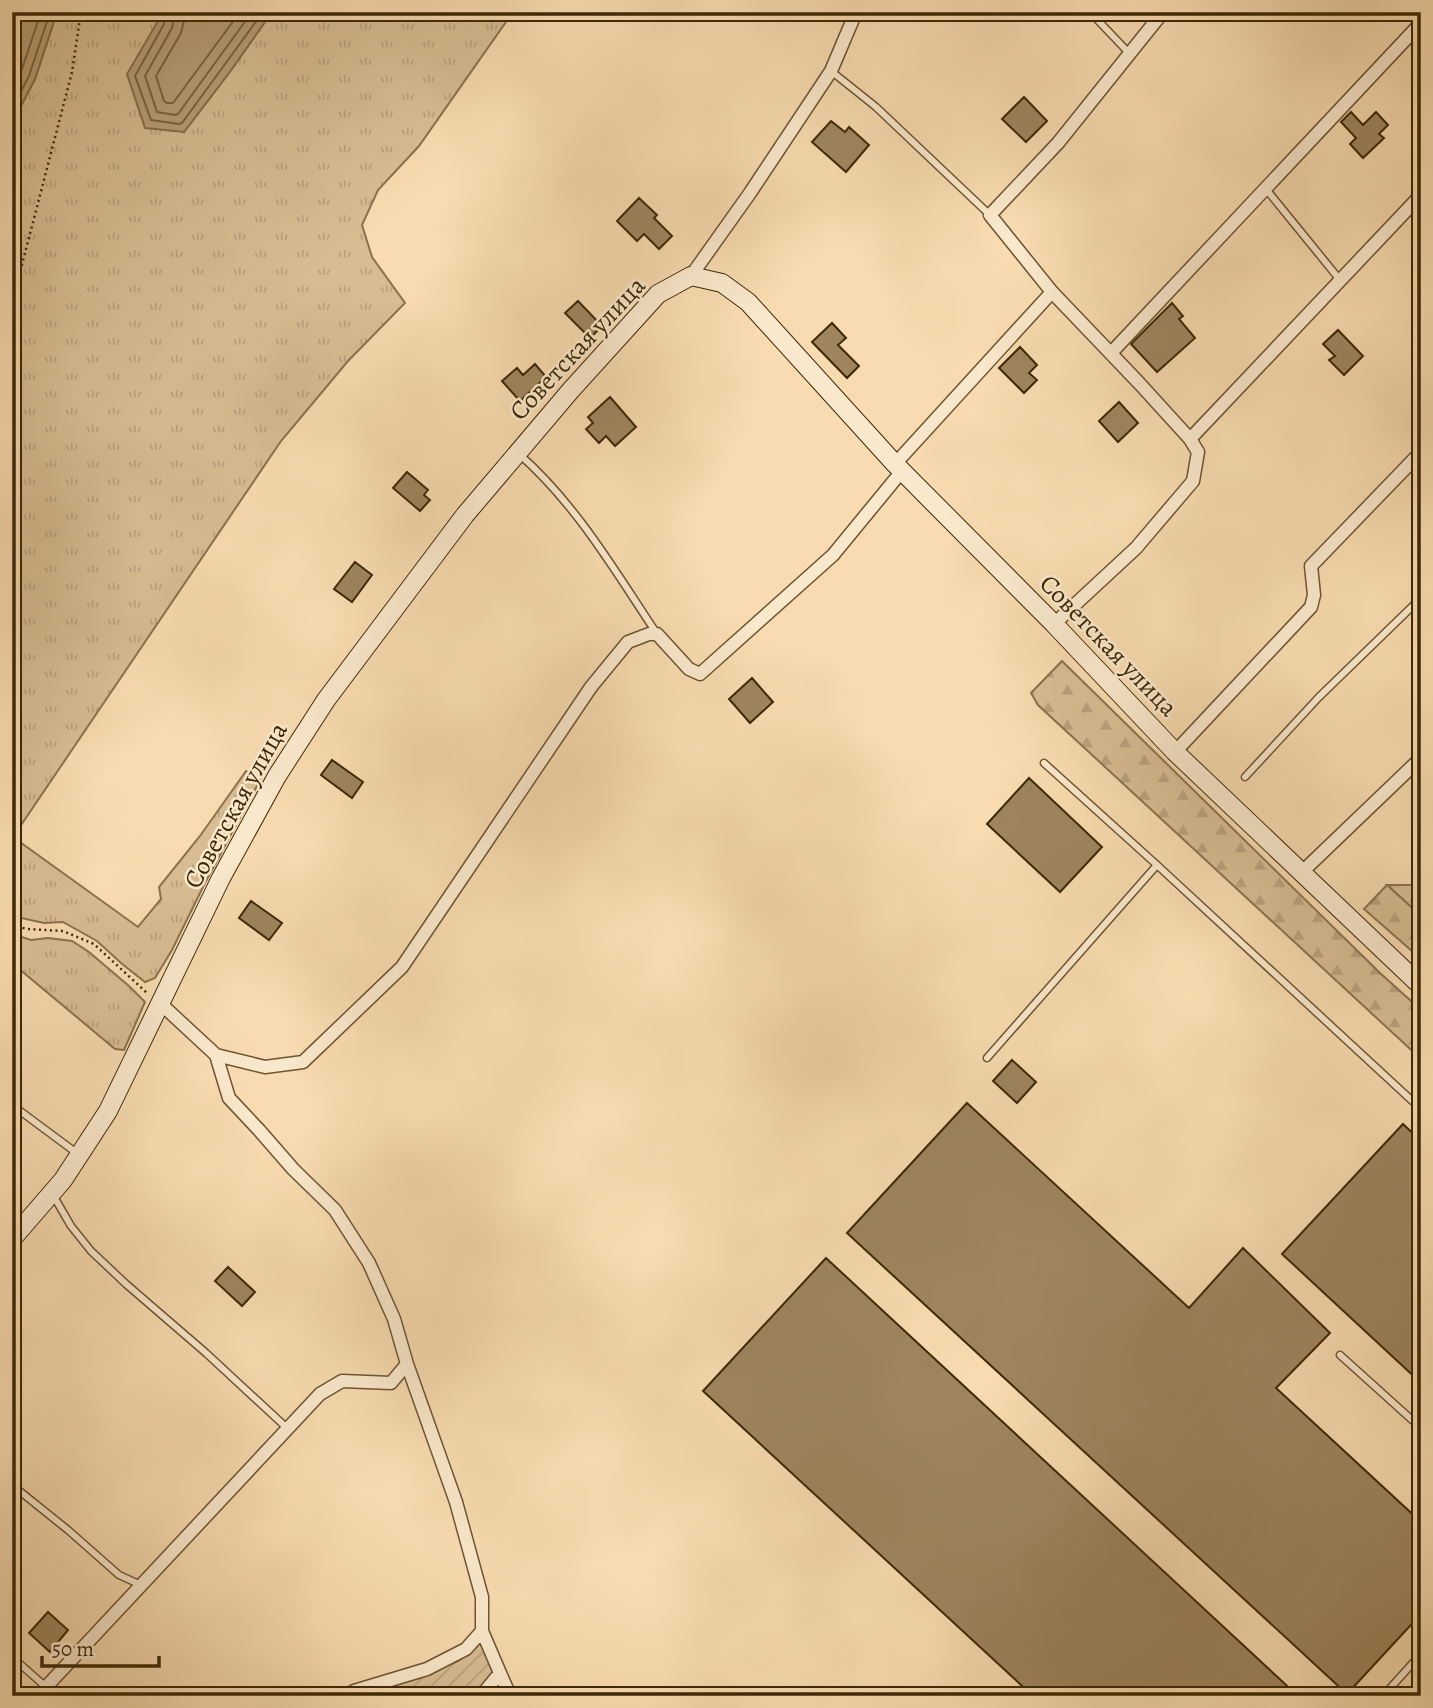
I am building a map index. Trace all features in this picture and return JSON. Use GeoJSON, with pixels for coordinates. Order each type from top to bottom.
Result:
{"type":"FeatureCollection","features":[{"type":"Feature","properties":{"kind":"street"},"geometry":{"type":"LineString","coordinates":[[691,276],[831,71],[856,12]]}},
{"type":"Feature","properties":{"kind":"street"},"geometry":{"type":"LineString","coordinates":[[1054,624],[1136,548],[1193,481],[1198,452],[1190,439],[1052,292],[990,215],[1058,143],[1163,12]]}},
{"type":"Feature","properties":{"kind":"street"},"geometry":{"type":"LineString","coordinates":[[1111,353],[1421,23]]}},
{"type":"Feature","properties":{"kind":"street"},"geometry":{"type":"LineString","coordinates":[[1190,439],[1421,195]]}},
{"type":"Feature","properties":{"kind":"street","name":"Советская улица"},"geometry":{"type":"LineString","coordinates":[[12,1239],[52,1193],[108,1111],[228,867],[277,776],[326,700],[465,515],[580,379],[658,294],[691,276],[722,283],[748,302],[899,468],[1054,624],[1175,752],[1421,986]]}},
{"type":"Feature","properties":{"kind":"street"},"geometry":{"type":"LineString","coordinates":[[161,1004],[216,1055],[265,1067],[303,1062],[402,967],[591,687],[628,642],[649,634],[657,634],[689,668],[700,674],[833,555],[899,468],[1052,292]]}},
{"type":"Feature","properties":{"kind":"street"},"geometry":{"type":"LineString","coordinates":[[1175,752],[1311,607],[1314,595],[1311,566],[1421,452]]}},
{"type":"Feature","properties":{"kind":"street"},"geometry":{"type":"LineString","coordinates":[[1301,873],[1421,758]]}},
{"type":"Feature","properties":{"kind":"street"},"geometry":{"type":"LineString","coordinates":[[216,1055],[229,1098],[293,1169],[335,1210],[369,1263],[394,1319],[407,1364],[460,1514],[482,1597],[482,1631],[510,1696]]}},
{"type":"Feature","properties":{"kind":"street"},"geometry":{"type":"LineString","coordinates":[[43,1692],[320,1394],[341,1381],[391,1383],[407,1364]]}},
{"type":"Feature","properties":{"kind":"street"},"geometry":{"type":"LineString","coordinates":[[345,1696],[427,1669],[466,1649],[482,1631]]}},
{"type":"Feature","properties":{"kind":"street"},"geometry":{"type":"LineString","coordinates":[[481,1696],[500,1673]]}},
{"type":"Feature","properties":{"kind":"lane"},"geometry":{"type":"LineString","coordinates":[[1090,12],[1129,53]]}},
{"type":"Feature","properties":{"kind":"lane"},"geometry":{"type":"LineString","coordinates":[[831,71],[876,107],[990,215]]}},
{"type":"Feature","properties":{"kind":"lane"},"geometry":{"type":"LineString","coordinates":[[1266,189],[1341,280]]}},
{"type":"Feature","properties":{"kind":"lane"},"geometry":{"type":"LineString","coordinates":[[517,453],[539,472],[582,523],[657,634]]}},
{"type":"Feature","properties":{"kind":"lane"},"geometry":{"type":"LineString","coordinates":[[1245,777],[1319,697],[1421,598]]}},
{"type":"Feature","properties":{"kind":"lane"},"geometry":{"type":"LineString","coordinates":[[1044,763],[1421,1109]]}},
{"type":"Feature","properties":{"kind":"lane"},"geometry":{"type":"LineString","coordinates":[[987,1058],[1157,865]]}},
{"type":"Feature","properties":{"kind":"lane"},"geometry":{"type":"LineString","coordinates":[[12,1105],[80,1155]]}},
{"type":"Feature","properties":{"kind":"lane"},"geometry":{"type":"LineString","coordinates":[[52,1193],[71,1226],[91,1251],[288,1429]]}},
{"type":"Feature","properties":{"kind":"lane"},"geometry":{"type":"LineString","coordinates":[[1340,1355],[1421,1428]]}},
{"type":"Feature","properties":{"kind":"lane"},"geometry":{"type":"LineString","coordinates":[[12,1485],[120,1575],[141,1586]]}},
{"type":"Feature","properties":{"kind":"lane"},"geometry":{"type":"LineString","coordinates":[[1382,1696],[1421,1654]]}},
{"type":"Feature","properties":{"kind":"lane"},"geometry":{"type":"LineString","coordinates":[[12,1657],[43,1692]]}},
{"type":"Feature","properties":{"kind":"path"},"geometry":{"type":"LineString","coordinates":[[12,303],[72,72],[81,12]]}},
{"type":"Feature","properties":{"kind":"path"},"geometry":{"type":"LineString","coordinates":[[12,925],[27,929],[63,931],[94,944],[161,1004]]}},
{"type":"Feature","properties":{"kind":"green space"},"geometry":{"type":"Polygon","coordinates":[[[57,12],[160,12],[158,21],[184,132],[272,12],[513,12],[419,146],[378,190],[362,225],[372,257],[405,303],[348,361],[281,441],[13,837],[138,927],[161,899],[159,887],[200,836],[246,771],[260,780],[172,950],[155,978],[145,982],[97,941],[63,922],[44,923],[12,916],[12,123],[35,79],[57,12]]]}},
{"type":"Feature","properties":{"kind":"green space"},"geometry":{"type":"Polygon","coordinates":[[[1062,661],[1421,1010],[1421,1059],[1038,705],[1031,693],[1062,661]]]}},
{"type":"Feature","properties":{"kind":"green space"},"geometry":{"type":"Polygon","coordinates":[[[1387,885],[1421,885],[1421,916],[1387,885]]]}},
{"type":"Feature","properties":{"kind":"green space"},"geometry":{"type":"Polygon","coordinates":[[[1387,885],[1421,916],[1421,959],[1364,909],[1387,885]]]}},
{"type":"Feature","properties":{"kind":"green space"},"geometry":{"type":"Polygon","coordinates":[[[12,934],[31,940],[48,938],[72,941],[89,952],[145,1002],[124,1050],[115,1049],[12,963],[12,934]]]}},
{"type":"Feature","properties":{"kind":"green space"},"geometry":{"type":"Polygon","coordinates":[[[484,1636],[510,1696],[351,1696],[458,1661],[484,1636]]]}},
{"type":"Feature","properties":{"kind":"water"},"geometry":{"type":"Polygon","coordinates":[[[12,12],[57,12],[35,79],[12,123],[12,12]]]}},
{"type":"Feature","properties":{"kind":"water"},"geometry":{"type":"Polygon","coordinates":[[[160,12],[272,12],[184,132],[145,128],[127,74],[158,21],[160,12]]]}},
{"type":"Feature","properties":{"kind":"building"},"geometry":{"type":"Polygon","coordinates":[[[1024,97],[1047,121],[1026,142],[1002,119],[1024,97]]]}},
{"type":"Feature","properties":{"kind":"building"},"geometry":{"type":"Polygon","coordinates":[[[1351,112],[1363,125],[1376,112],[1388,125],[1379,134],[1384,138],[1363,158],[1350,144],[1356,138],[1341,122],[1351,112]]]}},
{"type":"Feature","properties":{"kind":"building"},"geometry":{"type":"Polygon","coordinates":[[[831,121],[845,132],[849,127],[869,145],[846,172],[812,142],[831,121]]]}},
{"type":"Feature","properties":{"kind":"building"},"geometry":{"type":"Polygon","coordinates":[[[639,198],[657,215],[654,218],[672,236],[659,249],[644,234],[637,241],[617,221],[639,198]]]}},
{"type":"Feature","properties":{"kind":"building"},"geometry":{"type":"Polygon","coordinates":[[[578,301],[602,326],[590,338],[565,313],[578,301]]]}},
{"type":"Feature","properties":{"kind":"building"},"geometry":{"type":"Polygon","coordinates":[[[1172,303],[1183,316],[1179,319],[1195,338],[1157,372],[1131,344],[1172,303]]]}},
{"type":"Feature","properties":{"kind":"building"},"geometry":{"type":"Polygon","coordinates":[[[832,323],[846,338],[838,345],[859,366],[847,378],[812,342],[832,323]]]}},
{"type":"Feature","properties":{"kind":"building"},"geometry":{"type":"Polygon","coordinates":[[[1338,330],[1363,356],[1344,375],[1329,360],[1335,356],[1323,344],[1338,330]]]}},
{"type":"Feature","properties":{"kind":"building"},"geometry":{"type":"Polygon","coordinates":[[[1020,347],[1037,365],[1029,373],[1037,380],[1024,393],[999,368],[1020,347]]]}},
{"type":"Feature","properties":{"kind":"building"},"geometry":{"type":"Polygon","coordinates":[[[535,364],[546,377],[520,401],[502,381],[517,368],[523,375],[535,364]]]}},
{"type":"Feature","properties":{"kind":"building"},"geometry":{"type":"Polygon","coordinates":[[[610,397],[636,427],[615,446],[606,436],[599,443],[586,429],[593,423],[588,417],[610,397]]]}},
{"type":"Feature","properties":{"kind":"building"},"geometry":{"type":"Polygon","coordinates":[[[1119,402],[1138,423],[1118,442],[1099,421],[1119,402]]]}},
{"type":"Feature","properties":{"kind":"building"},"geometry":{"type":"Polygon","coordinates":[[[407,472],[428,490],[424,495],[430,500],[420,511],[393,488],[407,472]]]}},
{"type":"Feature","properties":{"kind":"building"},"geometry":{"type":"Polygon","coordinates":[[[355,562],[372,575],[352,602],[334,589],[355,562]]]}},
{"type":"Feature","properties":{"kind":"building"},"geometry":{"type":"Polygon","coordinates":[[[752,678],[773,702],[750,723],[729,699],[752,678]]]}},
{"type":"Feature","properties":{"kind":"building"},"geometry":{"type":"Polygon","coordinates":[[[332,760],[363,782],[352,798],[321,775],[332,760]]]}},
{"type":"Feature","properties":{"kind":"building"},"geometry":{"type":"Polygon","coordinates":[[[1029,778],[1102,847],[1060,892],[987,824],[1029,778]]]}},
{"type":"Feature","properties":{"kind":"building"},"geometry":{"type":"Polygon","coordinates":[[[251,901],[282,923],[269,940],[239,918],[251,901]]]}},
{"type":"Feature","properties":{"kind":"building"},"geometry":{"type":"Polygon","coordinates":[[[1012,1060],[1036,1082],[1017,1103],[993,1081],[1012,1060]]]}},
{"type":"Feature","properties":{"kind":"building"},"geometry":{"type":"Polygon","coordinates":[[[967,1103],[1189,1308],[1243,1248],[1330,1333],[1276,1388],[1421,1522],[1421,1614],[1347,1694],[847,1233],[967,1103]]]}},
{"type":"Feature","properties":{"kind":"building"},"geometry":{"type":"Polygon","coordinates":[[[1403,1124],[1421,1141],[1421,1383],[1282,1254],[1403,1124]]]}},
{"type":"Feature","properties":{"kind":"building"},"geometry":{"type":"Polygon","coordinates":[[[826,1258],[1298,1696],[1033,1696],[703,1391],[826,1258]]]}},
{"type":"Feature","properties":{"kind":"building"},"geometry":{"type":"Polygon","coordinates":[[[228,1267],[255,1292],[242,1306],[215,1281],[228,1267]]]}},
{"type":"Feature","properties":{"kind":"building"},"geometry":{"type":"Polygon","coordinates":[[[48,1612],[68,1630],[50,1652],[29,1633],[48,1612]]]}}]}
